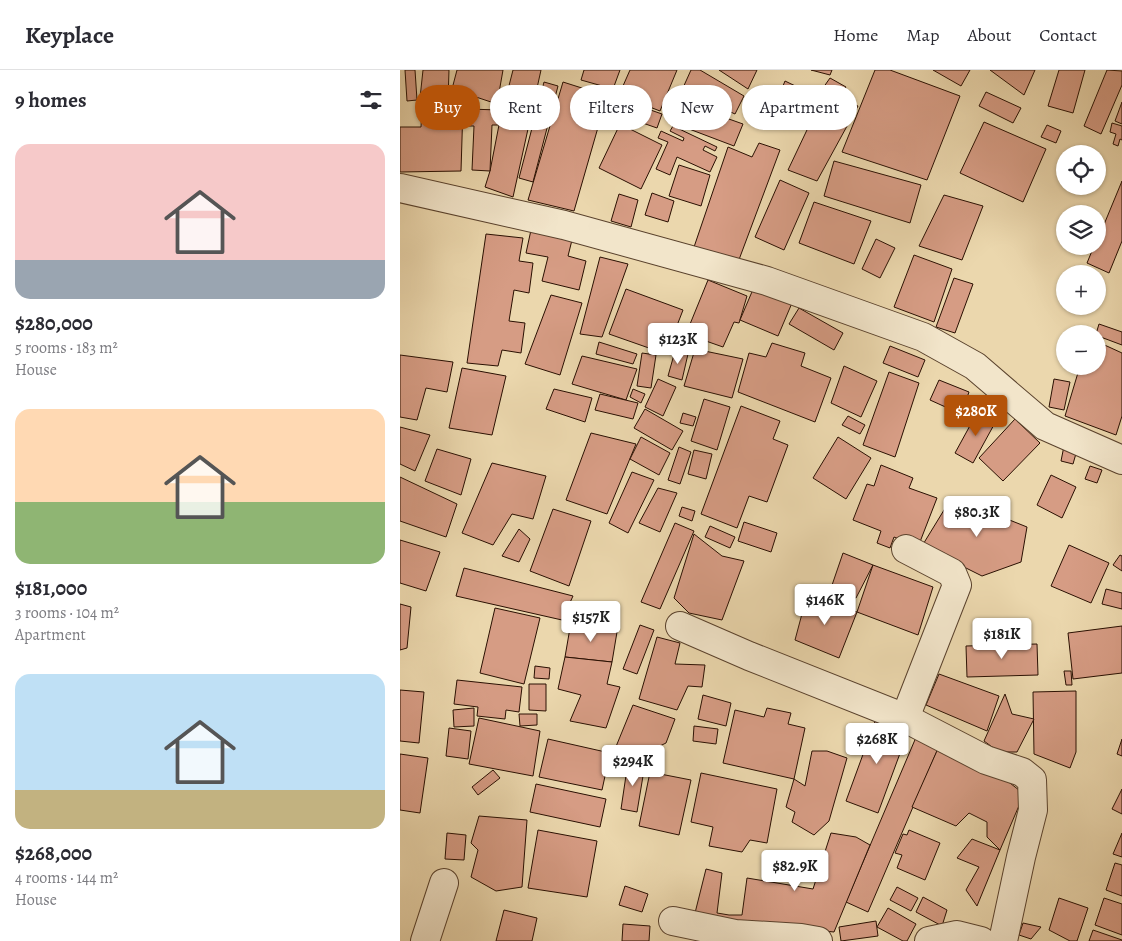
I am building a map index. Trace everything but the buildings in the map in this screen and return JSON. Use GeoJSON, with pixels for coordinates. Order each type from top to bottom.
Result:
{"type":"FeatureCollection","features":[{"type":"Feature","properties":{"kind":"street"},"geometry":{"type":"LineString","coordinates":[[400,188],[564,225],[767,281],[923,337],[975,366],[1045,426],[1122,460]]}},
{"type":"Feature","properties":{"kind":"street"},"geometry":{"type":"LineString","coordinates":[[905,718],[957,585],[952,573],[906,550]]}},
{"type":"Feature","properties":{"kind":"street"},"geometry":{"type":"LineString","coordinates":[[680,626],[758,660],[905,718],[986,760],[1022,772],[1032,780],[1033,810],[1020,857],[1003,941]]}},
{"type":"Feature","properties":{"kind":"street"},"geometry":{"type":"LineString","coordinates":[[425,941],[444,883]]}},
{"type":"Feature","properties":{"kind":"street"},"geometry":{"type":"LineString","coordinates":[[673,921],[735,934],[801,938],[818,941]]}},
{"type":"Feature","properties":{"kind":"street"},"geometry":{"type":"LineString","coordinates":[[928,941],[957,935],[981,941]]}}]}
